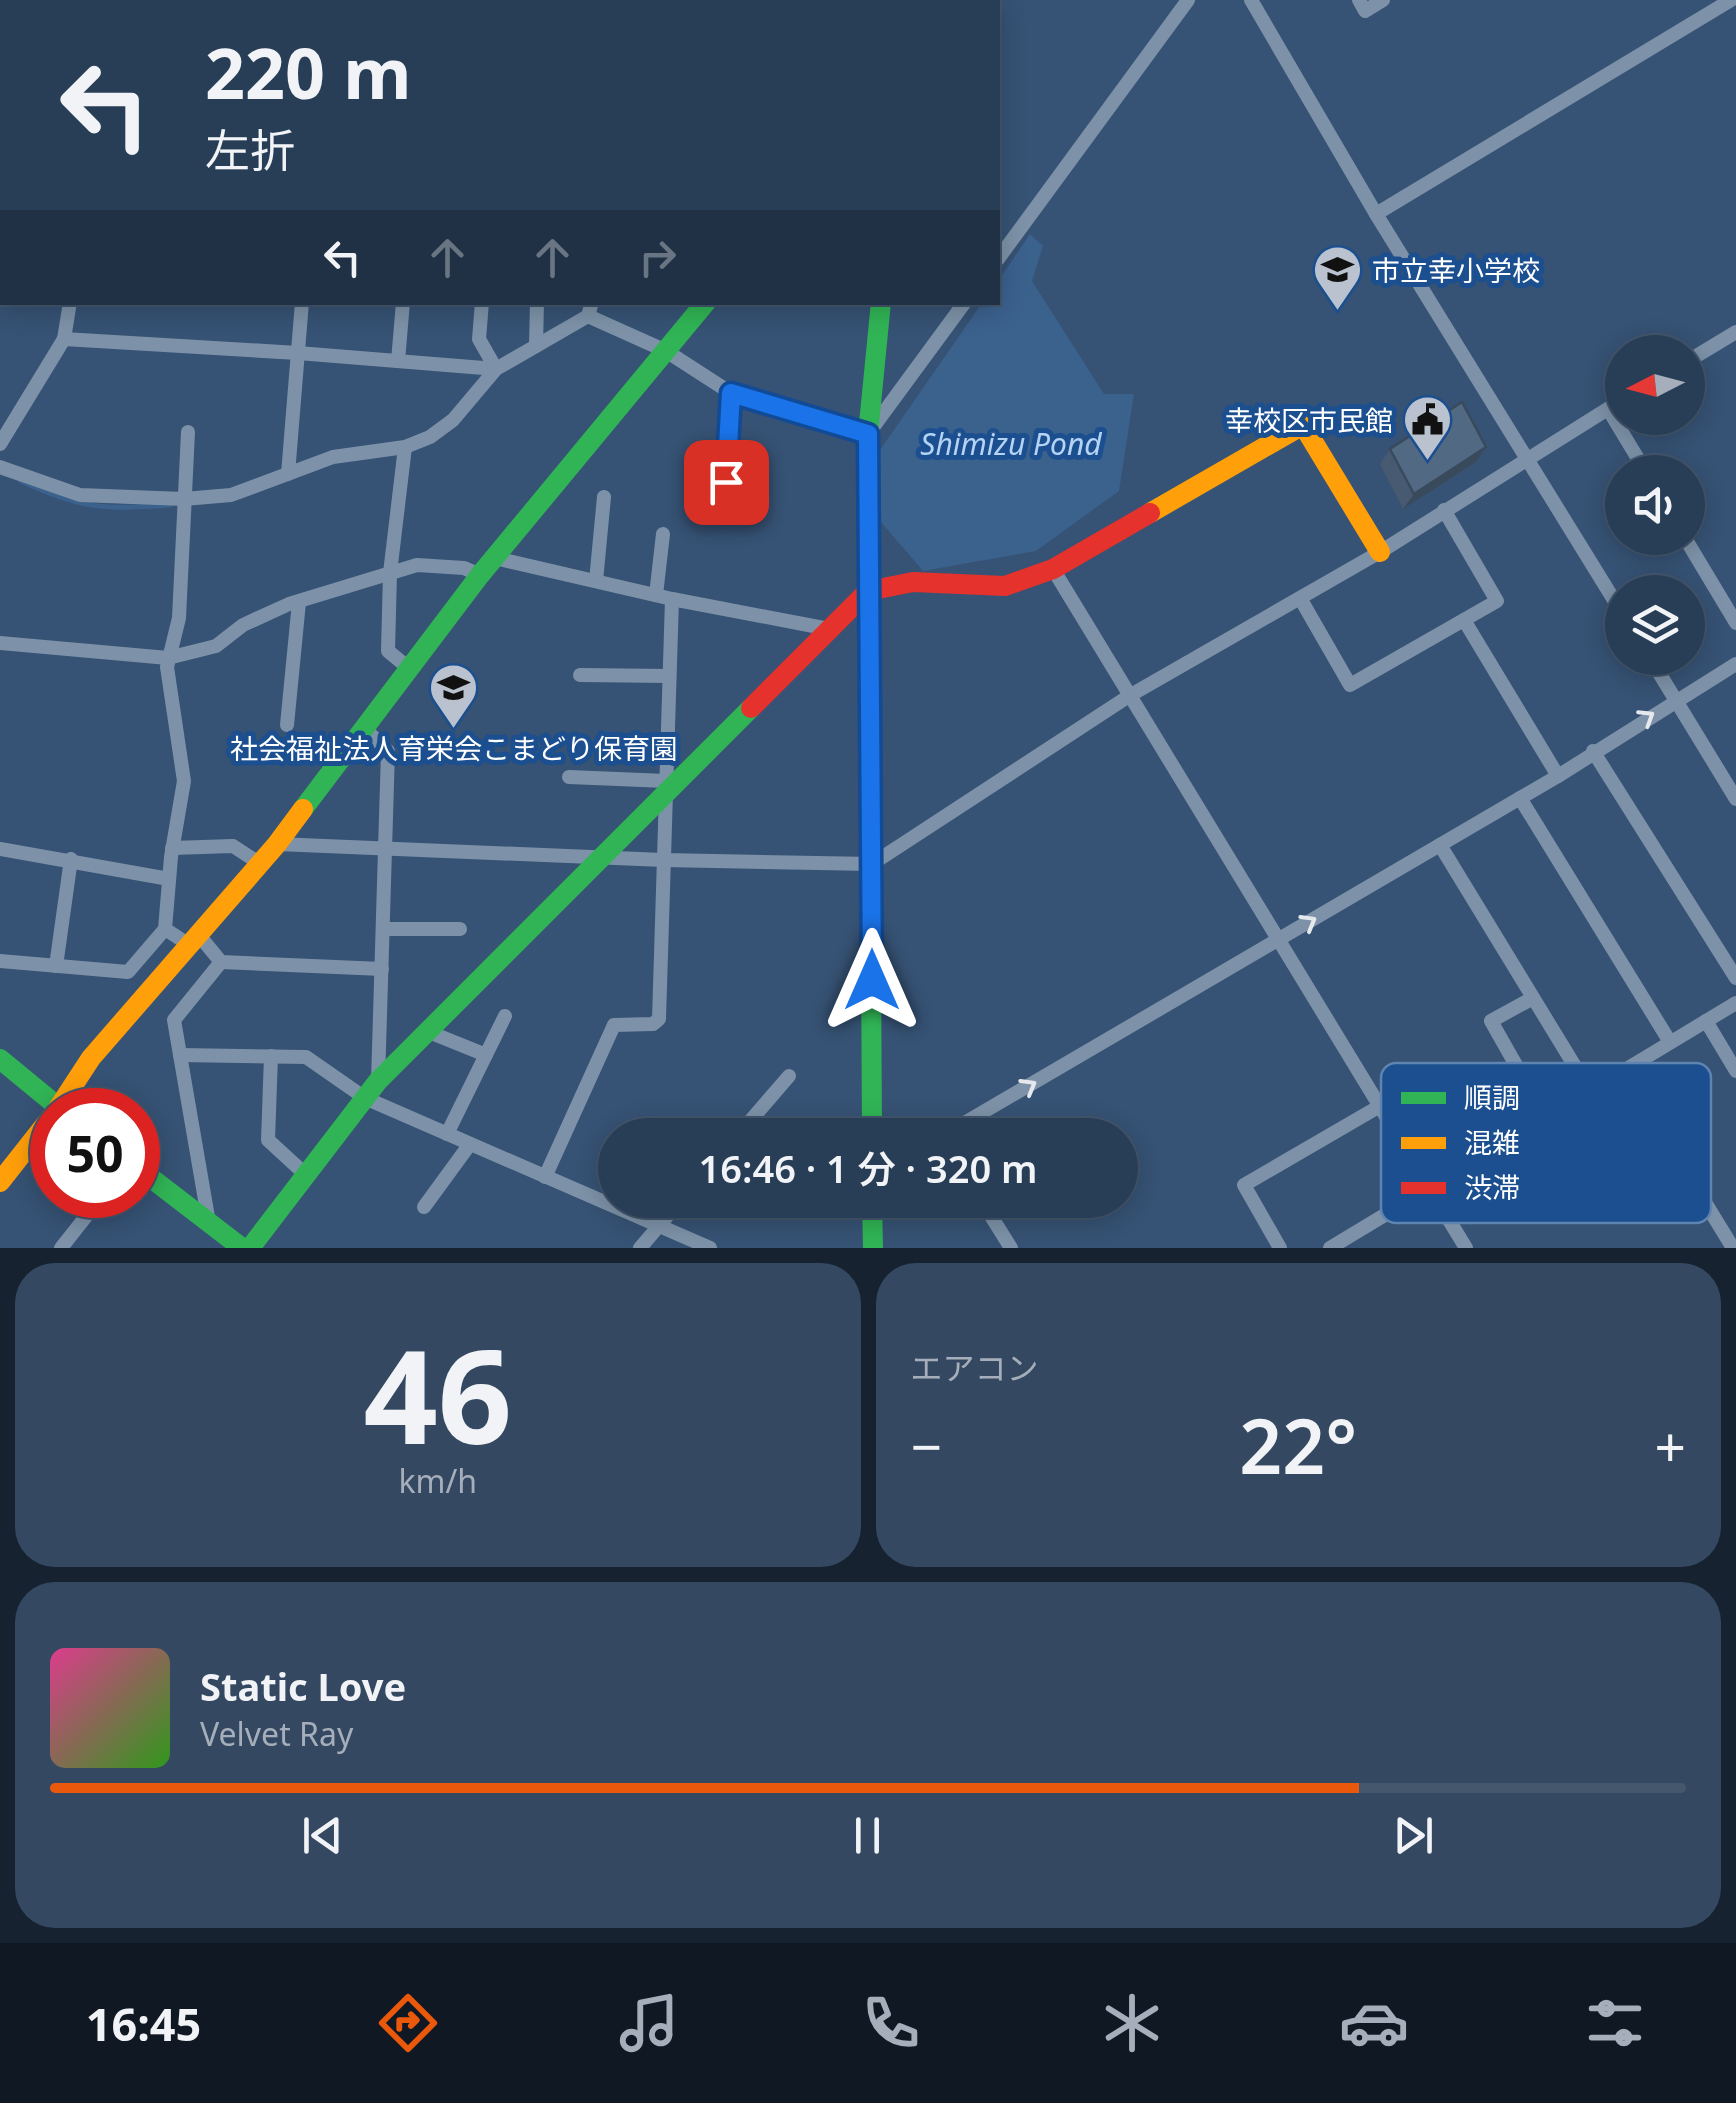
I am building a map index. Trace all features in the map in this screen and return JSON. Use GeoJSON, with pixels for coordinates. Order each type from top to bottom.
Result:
{"type":"FeatureCollection","features":[{"type":"Feature","properties":{"kind":"street"},"geometry":{"type":"LineString","coordinates":[[1000,256],[1188,0]]}},
{"type":"Feature","properties":{"kind":"street"},"geometry":{"type":"LineString","coordinates":[[1251,0],[1376,214],[1605,585]]}},
{"type":"Feature","properties":{"kind":"street"},"geometry":{"type":"LineString","coordinates":[[1358,0],[1365,11],[1383,0]]}},
{"type":"Feature","properties":{"kind":"street"},"geometry":{"type":"LineString","coordinates":[[1376,214],[1731,0]]}},
{"type":"Feature","properties":{"kind":"street"},"geometry":{"type":"LineString","coordinates":[[0,444],[64,339],[70,305]]}},
{"type":"Feature","properties":{"kind":"street"},"geometry":{"type":"LineString","coordinates":[[288,474],[302,305]]}},
{"type":"Feature","properties":{"kind":"street"},"geometry":{"type":"LineString","coordinates":[[398,361],[402,305]]}},
{"type":"Feature","properties":{"kind":"street"},"geometry":{"type":"LineString","coordinates":[[482,305],[478,340],[496,370]]}},
{"type":"Feature","properties":{"kind":"street"},"geometry":{"type":"LineString","coordinates":[[536,346],[537,305]]}},
{"type":"Feature","properties":{"kind":"street"},"geometry":{"type":"LineString","coordinates":[[72,1088],[92,1058],[277,844],[480,576],[704,305]]}},
{"type":"Feature","properties":{"kind":"street"},"geometry":{"type":"LineString","coordinates":[[872,1118],[868,434],[880,305]]}},
{"type":"Feature","properties":{"kind":"street"},"geometry":{"type":"LineString","coordinates":[[868,434],[963,305]]}},
{"type":"Feature","properties":{"kind":"street"},"geometry":{"type":"LineString","coordinates":[[0,468],[80,495],[184,500],[231,495],[332,456],[405,447],[430,438],[453,420],[496,370],[590,309],[731,393],[868,434]]}},
{"type":"Feature","properties":{"kind":"street"},"geometry":{"type":"LineString","coordinates":[[1705,351],[1736,332]]}},
{"type":"Feature","properties":{"kind":"street"},"geometry":{"type":"LineString","coordinates":[[64,339],[496,370]]}},
{"type":"Feature","properties":{"kind":"street"},"geometry":{"type":"LineString","coordinates":[[726,482],[731,393]]}},
{"type":"Feature","properties":{"kind":"street"},"geometry":{"type":"LineString","coordinates":[[277,844],[663,860],[872,864],[1130,696],[1380,552],[1605,410]]}},
{"type":"Feature","properties":{"kind":"street"},"geometry":{"type":"LineString","coordinates":[[250,1248],[372,1090],[666,787],[868,591],[912,582],[1006,586],[1053,569],[1303,425],[1380,552]]}},
{"type":"Feature","properties":{"kind":"street"},"geometry":{"type":"LineString","coordinates":[[0,960],[128,972],[165,929],[172,848],[184,780],[169,694],[168,658],[179,618],[188,432]]}},
{"type":"Feature","properties":{"kind":"street"},"geometry":{"type":"LineString","coordinates":[[405,447],[390,573],[388,650],[411,670]]}},
{"type":"Feature","properties":{"kind":"street"},"geometry":{"type":"LineString","coordinates":[[596,581],[604,497]]}},
{"type":"Feature","properties":{"kind":"street"},"geometry":{"type":"LineString","coordinates":[[1300,598],[1350,685],[1497,601],[1444,510]]}},
{"type":"Feature","properties":{"kind":"street"},"geometry":{"type":"LineString","coordinates":[[545,1177],[614,1025],[653,1024],[659,1019],[669,676],[663,534]]}},
{"type":"Feature","properties":{"kind":"street"},"geometry":{"type":"LineString","coordinates":[[1695,555],[1736,623]]}},
{"type":"Feature","properties":{"kind":"street"},"geometry":{"type":"LineString","coordinates":[[495,558],[830,630]]}},
{"type":"Feature","properties":{"kind":"street"},"geometry":{"type":"LineString","coordinates":[[0,643],[168,658],[216,646],[244,625],[298,602],[416,565],[464,568],[480,576]]}},
{"type":"Feature","properties":{"kind":"street"},"geometry":{"type":"LineString","coordinates":[[1053,569],[1380,1106],[1244,1184],[1280,1248]]}},
{"type":"Feature","properties":{"kind":"street"},"geometry":{"type":"LineString","coordinates":[[287,724],[298,602]]}},
{"type":"Feature","properties":{"kind":"street"},"geometry":{"type":"LineString","coordinates":[[1464,620],[1558,776]]}},
{"type":"Feature","properties":{"kind":"street"},"geometry":{"type":"LineString","coordinates":[[973,1118],[1558,776],[1736,664]]}},
{"type":"Feature","properties":{"kind":"street"},"geometry":{"type":"LineString","coordinates":[[580,675],[669,676]]}},
{"type":"Feature","properties":{"kind":"street"},"geometry":{"type":"LineString","coordinates":[[1661,675],[1736,799]]}},
{"type":"Feature","properties":{"kind":"street"},"geometry":{"type":"LineString","coordinates":[[365,730],[388,751],[382,970],[372,1090]]}},
{"type":"Feature","properties":{"kind":"street"},"geometry":{"type":"LineString","coordinates":[[1593,751],[1736,978]]}},
{"type":"Feature","properties":{"kind":"street"},"geometry":{"type":"LineString","coordinates":[[569,776],[666,787]]}},
{"type":"Feature","properties":{"kind":"street"},"geometry":{"type":"LineString","coordinates":[[1520,798],[1670,1042]]}},
{"type":"Feature","properties":{"kind":"street"},"geometry":{"type":"LineString","coordinates":[[1440,845],[1573,1063]]}},
{"type":"Feature","properties":{"kind":"street"},"geometry":{"type":"LineString","coordinates":[[172,848],[233,846],[259,863]]}},
{"type":"Feature","properties":{"kind":"street"},"geometry":{"type":"LineString","coordinates":[[0,849],[169,879]]}},
{"type":"Feature","properties":{"kind":"street"},"geometry":{"type":"LineString","coordinates":[[56,966],[72,860]]}},
{"type":"Feature","properties":{"kind":"street"},"geometry":{"type":"LineString","coordinates":[[165,929],[194,940],[221,962],[382,970]]}},
{"type":"Feature","properties":{"kind":"street"},"geometry":{"type":"LineString","coordinates":[[383,929],[460,930]]}},
{"type":"Feature","properties":{"kind":"street"},"geometry":{"type":"LineString","coordinates":[[209,1223],[174,1020],[221,962]]}},
{"type":"Feature","properties":{"kind":"street"},"geometry":{"type":"LineString","coordinates":[[1514,1063],[1491,1022],[1533,998]]}},
{"type":"Feature","properties":{"kind":"street"},"geometry":{"type":"LineString","coordinates":[[1636,1063],[1736,1003]]}},
{"type":"Feature","properties":{"kind":"street"},"geometry":{"type":"LineString","coordinates":[[447,1134],[506,1016]]}},
{"type":"Feature","properties":{"kind":"street"},"geometry":{"type":"LineString","coordinates":[[1706,1021],[1736,1071]]}},
{"type":"Feature","properties":{"kind":"street"},"geometry":{"type":"LineString","coordinates":[[430,1032],[486,1055]]}},
{"type":"Feature","properties":{"kind":"street"},"geometry":{"type":"LineString","coordinates":[[180,1056],[306,1057],[447,1134],[710,1248]]}},
{"type":"Feature","properties":{"kind":"street"},"geometry":{"type":"LineString","coordinates":[[271,1056],[268,1140],[306,1175]]}},
{"type":"Feature","properties":{"kind":"street"},"geometry":{"type":"LineString","coordinates":[[0,1059],[32,1088]]}},
{"type":"Feature","properties":{"kind":"street"},"geometry":{"type":"LineString","coordinates":[[753,1118],[789,1076]]}},
{"type":"Feature","properties":{"kind":"street"},"geometry":{"type":"LineString","coordinates":[[424,1207],[470,1144]]}},
{"type":"Feature","properties":{"kind":"street"},"geometry":{"type":"LineString","coordinates":[[0,1182],[30,1145]]}},
{"type":"Feature","properties":{"kind":"street"},"geometry":{"type":"LineString","coordinates":[[160,1185],[242,1248]]}},
{"type":"Feature","properties":{"kind":"street"},"geometry":{"type":"LineString","coordinates":[[1711,1213],[1732,1248]]}},
{"type":"Feature","properties":{"kind":"street"},"geometry":{"type":"LineString","coordinates":[[1330,1248],[1381,1217]]}},
{"type":"Feature","properties":{"kind":"street"},"geometry":{"type":"LineString","coordinates":[[61,1248],[85,1218]]}},
{"type":"Feature","properties":{"kind":"street"},"geometry":{"type":"LineString","coordinates":[[640,1248],[665,1218]]}},
{"type":"Feature","properties":{"kind":"street"},"geometry":{"type":"LineString","coordinates":[[872,1218],[873,1248]]}},
{"type":"Feature","properties":{"kind":"street"},"geometry":{"type":"LineString","coordinates":[[992,1218],[1011,1248]]}},
{"type":"Feature","properties":{"kind":"street"},"geometry":{"type":"LineString","coordinates":[[1451,1223],[1466,1248]]}},
{"type":"Feature","properties":{"kind":"water","name":"Shimizu Pond"},"geometry":{"type":"Polygon","coordinates":[[[1030,234],[1043,246],[1032,281],[1104,394],[1134,394],[1119,491],[1036,551],[923,571],[881,522],[880,450],[981,305],[1000,305],[1000,278],[1030,234]]]}},
{"type":"Feature","properties":{"kind":"building","name":"幸校区市民館"},"geometry":{"type":"Polygon","coordinates":[[[1462,402],[1486,447],[1414,494],[1390,449],[1462,402]]]}},
{"type":"Feature","properties":{"kind":"waterway"},"geometry":{"type":"LineString","coordinates":[[21,481],[60,497],[94,505],[170,505]]}},
{"type":"Feature","properties":{"kind":"traffic: fast"},"geometry":{"type":"LineString","coordinates":[[303,809],[480,575],[704,305]]}},
{"type":"Feature","properties":{"kind":"traffic: fast"},"geometry":{"type":"LineString","coordinates":[[872,1118],[868,434],[881,305]]}},
{"type":"Feature","properties":{"kind":"traffic: fast"},"geometry":{"type":"LineString","coordinates":[[250,1248],[378,1081],[751,708]]}},
{"type":"Feature","properties":{"kind":"traffic: fast"},"geometry":{"type":"LineString","coordinates":[[0,1059],[35,1088]]}},
{"type":"Feature","properties":{"kind":"traffic: fast"},"geometry":{"type":"LineString","coordinates":[[160,1185],[242,1248]]}},
{"type":"Feature","properties":{"kind":"traffic: fast"},"geometry":{"type":"LineString","coordinates":[[872,1218],[873,1248]]}},
{"type":"Feature","properties":{"kind":"traffic: slow"},"geometry":{"type":"LineString","coordinates":[[1150,513],[1303,425],[1380,552]]}},
{"type":"Feature","properties":{"kind":"traffic: slow"},"geometry":{"type":"LineString","coordinates":[[71,1088],[91,1058],[303,809]]}},
{"type":"Feature","properties":{"kind":"traffic: slow"},"geometry":{"type":"LineString","coordinates":[[0,1182],[30,1144]]}},
{"type":"Feature","properties":{"kind":"traffic: jam"},"geometry":{"type":"LineString","coordinates":[[751,708],[868,591],[913,582],[1005,586],[1053,569],[1150,513]]}},
{"type":"Feature","properties":{"kind":"place","name":"市立幸小学校"},"geometry":{"type":"Point","coordinates":[1337,312]}},
{"type":"Feature","properties":{"kind":"place","name":"幸校区市民館"},"geometry":{"type":"Point","coordinates":[1428,462]}},
{"type":"Feature","properties":{"kind":"place","name":"社会福祉法人育栄会こまどり保育園"},"geometry":{"type":"Point","coordinates":[454,730]}},
{"type":"Feature","properties":{"kind":"route"},"geometry":{"type":"LineString","coordinates":[[726,482],[731,393],[868,434],[872,980]]}}]}
